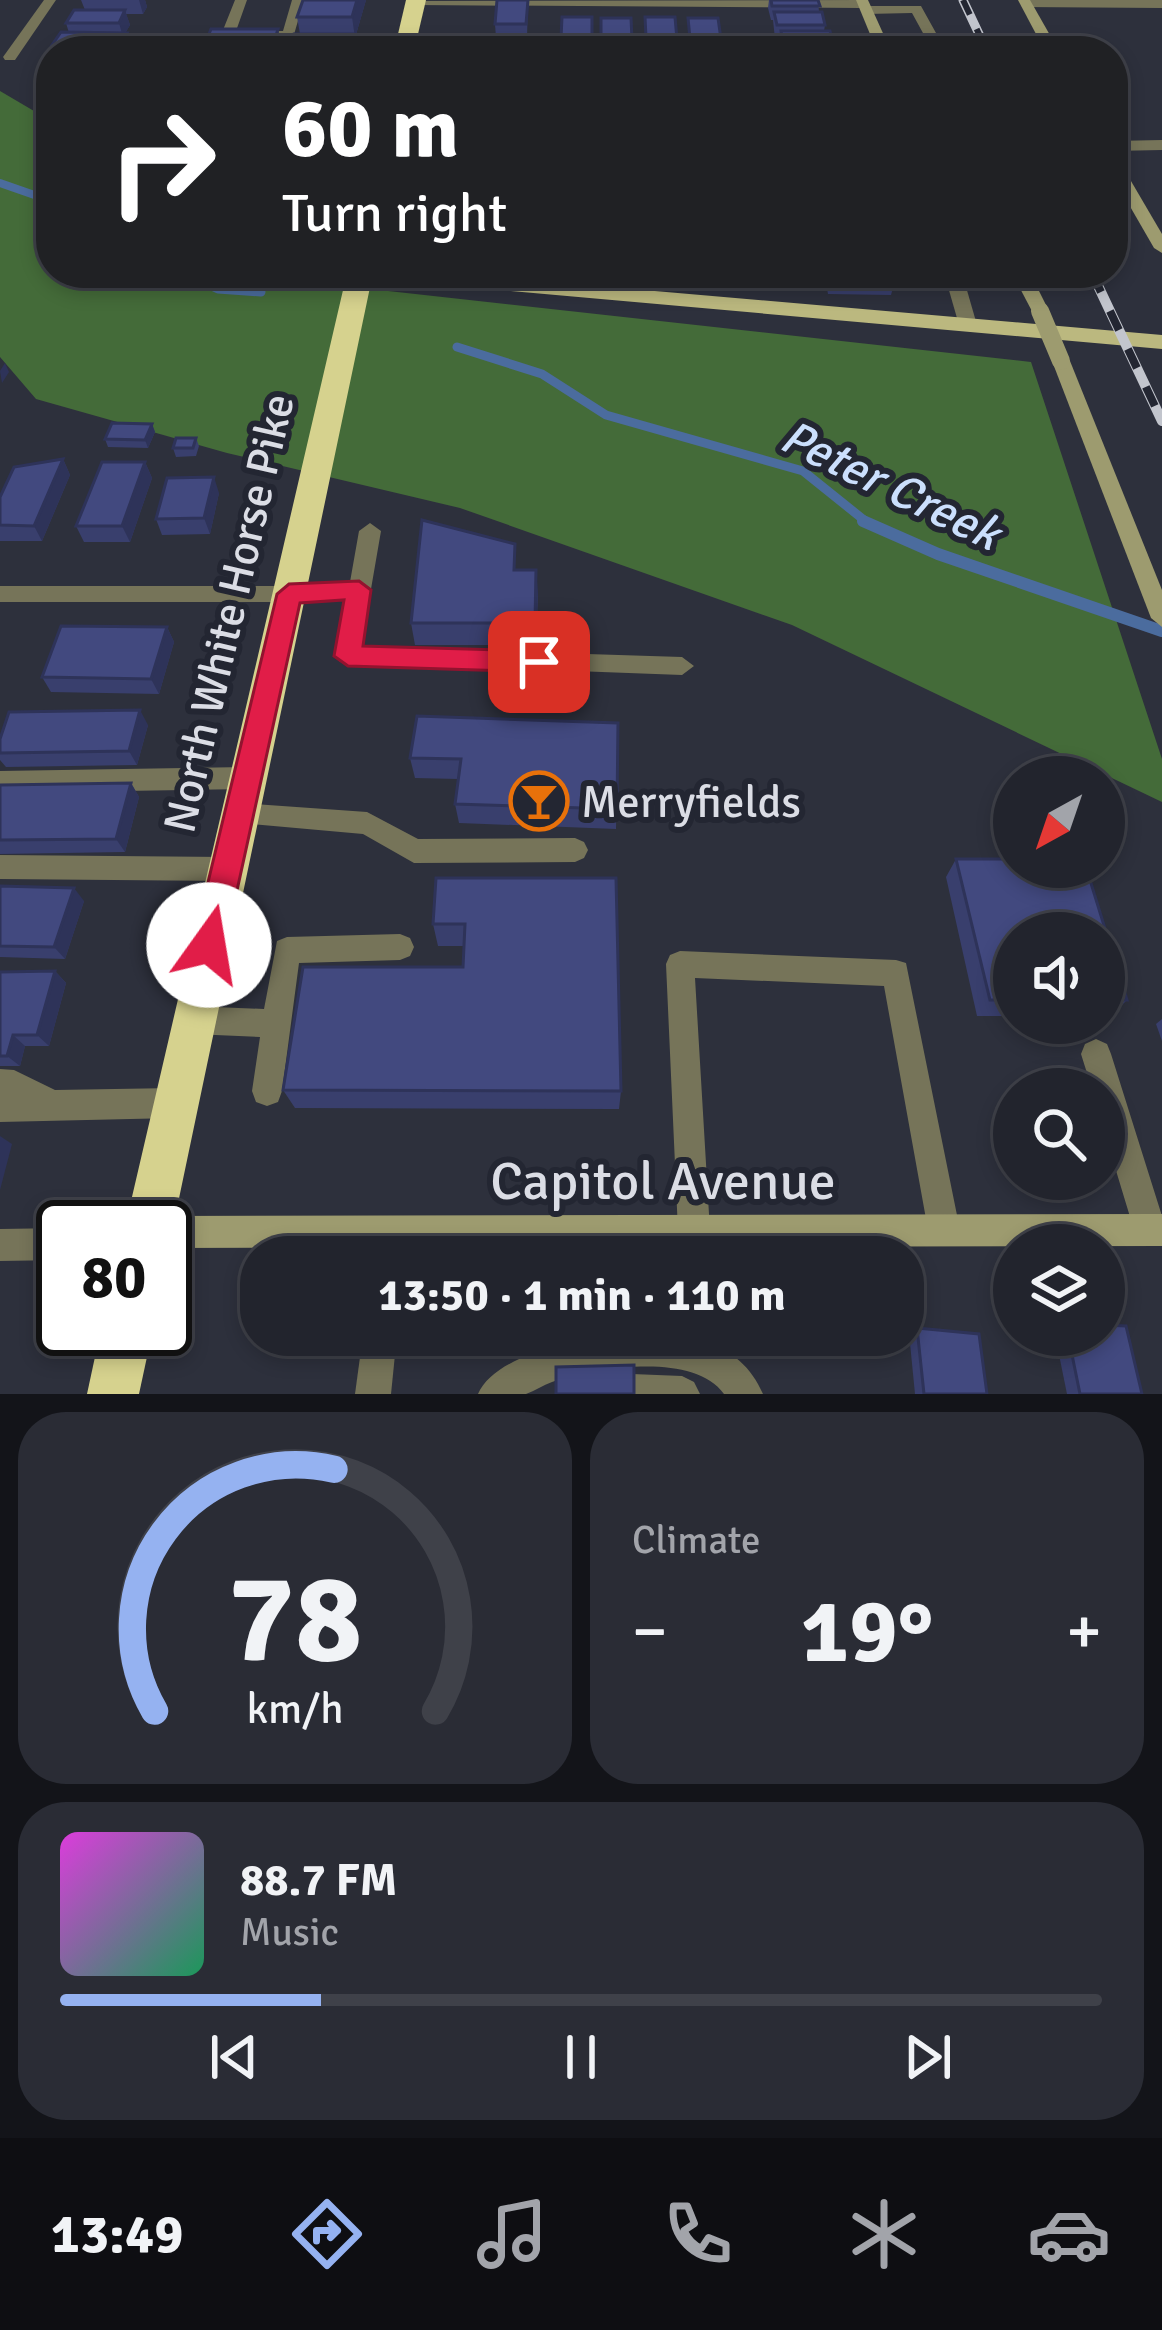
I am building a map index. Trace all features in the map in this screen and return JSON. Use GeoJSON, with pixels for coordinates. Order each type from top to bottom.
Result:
{"type":"FeatureCollection","features":[{"type":"Feature","properties":{"kind":"highway"},"geometry":{"type":"LineString","coordinates":[[408,36],[416,0]]}},
{"type":"Feature","properties":{"kind":"highway","name":"North White Horse Pike"},"geometry":{"type":"LineString","coordinates":[[154,1200],[242,796],[362,288]]}},
{"type":"Feature","properties":{"kind":"highway"},"geometry":{"type":"LineString","coordinates":[[112,1394],[121,1356]]}},
{"type":"Feature","properties":{"kind":"main road"},"geometry":{"type":"LineString","coordinates":[[657,288],[968,325],[1162,342]]}},
{"type":"Feature","properties":{"kind":"street"},"geometry":{"type":"LineString","coordinates":[[10,57],[50,0]]}},
{"type":"Feature","properties":{"kind":"street"},"geometry":{"type":"LineString","coordinates":[[242,0],[228,35],[287,35],[298,0]]}},
{"type":"Feature","properties":{"kind":"street"},"geometry":{"type":"LineString","coordinates":[[416,0],[916,8],[931,36]]}},
{"type":"Feature","properties":{"kind":"street"},"geometry":{"type":"LineString","coordinates":[[1044,36],[1026,2],[1162,4]]}},
{"type":"Feature","properties":{"kind":"street"},"geometry":{"type":"LineString","coordinates":[[864,5],[877,36]]}},
{"type":"Feature","properties":{"kind":"street"},"geometry":{"type":"LineString","coordinates":[[1128,146],[1162,146]]}},
{"type":"Feature","properties":{"kind":"street"},"geometry":{"type":"LineString","coordinates":[[1128,184],[1154,219],[1162,248]]}},
{"type":"Feature","properties":{"kind":"street"},"geometry":{"type":"LineString","coordinates":[[957,288],[968,325]]}},
{"type":"Feature","properties":{"kind":"street"},"geometry":{"type":"LineString","coordinates":[[1028,288],[1160,612]]}},
{"type":"Feature","properties":{"kind":"street"},"geometry":{"type":"LineString","coordinates":[[370,531],[348,656],[682,666]]}},
{"type":"Feature","properties":{"kind":"street"},"geometry":{"type":"LineString","coordinates":[[0,594],[359,590]]}},
{"type":"Feature","properties":{"kind":"street"},"geometry":{"type":"LineString","coordinates":[[0,782],[242,796],[368,823],[413,851],[574,850]]}},
{"type":"Feature","properties":{"kind":"street"},"geometry":{"type":"LineString","coordinates":[[0,867],[226,869]]}},
{"type":"Feature","properties":{"kind":"street"},"geometry":{"type":"LineString","coordinates":[[267,1091],[287,950],[400,947]]}},
{"type":"Feature","properties":{"kind":"street"},"geometry":{"type":"LineString","coordinates":[[694,1231],[680,964],[896,973],[944,1230]]}},
{"type":"Feature","properties":{"kind":"street"},"geometry":{"type":"LineString","coordinates":[[192,1020],[276,1024]]}},
{"type":"Feature","properties":{"kind":"street"},"geometry":{"type":"LineString","coordinates":[[1096,1054],[1156,1230]]}},
{"type":"Feature","properties":{"kind":"street"},"geometry":{"type":"LineString","coordinates":[[0,1084],[14,1085],[54,1106]]}},
{"type":"Feature","properties":{"kind":"street"},"geometry":{"type":"LineString","coordinates":[[0,1107],[174,1103]]}},
{"type":"Feature","properties":{"kind":"street","name":"Capitol Avenue"},"geometry":{"type":"LineString","coordinates":[[586,1236],[694,1231],[1156,1230]]}},
{"type":"Feature","properties":{"kind":"street","name":"Capitol Avenue"},"geometry":{"type":"LineString","coordinates":[[192,1234],[240,1236]]}},
{"type":"Feature","properties":{"kind":"street"},"geometry":{"type":"LineString","coordinates":[[0,1245],[36,1244]]}},
{"type":"Feature","properties":{"kind":"street"},"geometry":{"type":"LineString","coordinates":[[496,1394],[512,1378],[539,1365],[582,1356],[668,1351],[731,1370],[746,1394]]}},
{"type":"Feature","properties":{"kind":"street"},"geometry":{"type":"LineString","coordinates":[[373,1394],[378,1356]]}},
{"type":"Feature","properties":{"kind":"street"},"geometry":{"type":"LineString","coordinates":[[632,1392],[682,1394]]}},
{"type":"Feature","properties":{"kind":"green space"},"geometry":{"type":"Polygon","coordinates":[[[0,91],[36,112],[36,288],[361,288],[1031,362],[1162,759],[1162,802],[1125,784],[1125,756],[1066,756],[792,625],[460,508],[227,453],[36,399],[0,357],[0,91]]]}},
{"type":"Feature","properties":{"kind":"building"},"geometry":{"type":"Polygon","coordinates":[[[303,0],[357,0],[352,17],[297,17],[303,0]]]}},
{"type":"Feature","properties":{"kind":"building"},"geometry":{"type":"Polygon","coordinates":[[[497,0],[528,0],[526,24],[495,24],[497,0]]]}},
{"type":"Feature","properties":{"kind":"building"},"geometry":{"type":"Polygon","coordinates":[[[771,0],[818,0],[820,6],[772,6],[771,0]]]}},
{"type":"Feature","properties":{"kind":"building"},"geometry":{"type":"Polygon","coordinates":[[[74,10],[125,10],[119,23],[66,23],[74,10]]]}},
{"type":"Feature","properties":{"kind":"building"},"geometry":{"type":"Polygon","coordinates":[[[774,12],[822,12],[825,25],[777,25],[774,12]]]}},
{"type":"Feature","properties":{"kind":"building"},"geometry":{"type":"Polygon","coordinates":[[[562,17],[592,17],[592,36],[561,36],[562,17]]]}},
{"type":"Feature","properties":{"kind":"building"},"geometry":{"type":"Polygon","coordinates":[[[645,17],[675,17],[677,36],[646,36],[645,17]]]}},
{"type":"Feature","properties":{"kind":"building"},"geometry":{"type":"Polygon","coordinates":[[[601,18],[631,18],[632,36],[601,36],[601,18]]]}},
{"type":"Feature","properties":{"kind":"building"},"geometry":{"type":"Polygon","coordinates":[[[688,18],[718,18],[721,36],[690,36],[688,18]]]}},
{"type":"Feature","properties":{"kind":"building"},"geometry":{"type":"Polygon","coordinates":[[[211,29],[278,29],[276,36],[208,36],[211,29]]]}},
{"type":"Feature","properties":{"kind":"building"},"geometry":{"type":"Polygon","coordinates":[[[781,31],[830,31],[831,36],[782,36],[781,31]]]}},
{"type":"Feature","properties":{"kind":"building"},"geometry":{"type":"Polygon","coordinates":[[[61,32],[127,33],[125,36],[58,36],[61,32]]]}},
{"type":"Feature","properties":{"kind":"building"},"geometry":{"type":"Polygon","coordinates":[[[294,34],[354,34],[354,36],[294,34]]]}},
{"type":"Feature","properties":{"kind":"building"},"geometry":{"type":"Polygon","coordinates":[[[112,423],[152,424],[145,440],[105,439],[112,423]]]}},
{"type":"Feature","properties":{"kind":"building"},"geometry":{"type":"Polygon","coordinates":[[[176,438],[196,438],[193,448],[173,448],[176,438]]]}},
{"type":"Feature","properties":{"kind":"building"},"geometry":{"type":"Polygon","coordinates":[[[63,459],[34,526],[0,525],[0,497],[14,467],[63,459]]]}},
{"type":"Feature","properties":{"kind":"building"},"geometry":{"type":"Polygon","coordinates":[[[102,462],[145,462],[122,526],[76,526],[102,462]]]}},
{"type":"Feature","properties":{"kind":"building"},"geometry":{"type":"Polygon","coordinates":[[[214,477],[204,518],[156,519],[167,478],[214,477]]]}},
{"type":"Feature","properties":{"kind":"building"},"geometry":{"type":"Polygon","coordinates":[[[422,520],[515,544],[514,570],[536,570],[535,623],[411,623],[422,520]]]}},
{"type":"Feature","properties":{"kind":"building"},"geometry":{"type":"Polygon","coordinates":[[[61,626],[167,627],[151,679],[42,677],[61,626]]]}},
{"type":"Feature","properties":{"kind":"building"},"geometry":{"type":"Polygon","coordinates":[[[140,710],[129,751],[0,753],[9,712],[140,710]]]}},
{"type":"Feature","properties":{"kind":"building","name":"Merryfields"},"geometry":{"type":"Polygon","coordinates":[[[417,716],[618,723],[617,809],[455,804],[461,759],[410,758],[417,716]]]}},
{"type":"Feature","properties":{"kind":"building"},"geometry":{"type":"Polygon","coordinates":[[[131,783],[116,839],[0,840],[0,785],[131,783]]]}},
{"type":"Feature","properties":{"kind":"building"},"geometry":{"type":"Polygon","coordinates":[[[956,859],[993,859],[993,888],[1092,888],[1100,912],[993,912],[990,1000],[956,859]]]}},
{"type":"Feature","properties":{"kind":"building"},"geometry":{"type":"Polygon","coordinates":[[[436,878],[616,878],[621,1091],[283,1090],[303,967],[463,967],[465,924],[433,924],[436,878]]]}},
{"type":"Feature","properties":{"kind":"building"},"geometry":{"type":"Polygon","coordinates":[[[0,886],[74,888],[54,947],[0,946],[0,886]]]}},
{"type":"Feature","properties":{"kind":"building"},"geometry":{"type":"Polygon","coordinates":[[[55,971],[37,1035],[13,1035],[7,1056],[0,1056],[0,972],[55,971]]]}},
{"type":"Feature","properties":{"kind":"building"},"geometry":{"type":"Polygon","coordinates":[[[1126,1326],[1142,1394],[1080,1394],[1072,1356],[1125,1356],[1126,1326]]]}},
{"type":"Feature","properties":{"kind":"building"},"geometry":{"type":"Polygon","coordinates":[[[924,1329],[979,1334],[987,1394],[924,1394],[920,1356],[924,1356],[924,1329]]]}},
{"type":"Feature","properties":{"kind":"building"},"geometry":{"type":"Polygon","coordinates":[[[634,1365],[634,1394],[556,1394],[556,1367],[634,1365]]]}},
{"type":"Feature","properties":{"kind":"waterway","name":"Peter Creek"},"geometry":{"type":"LineString","coordinates":[[0,183],[36,196]]}},
{"type":"Feature","properties":{"kind":"waterway","name":"Peter Creek"},"geometry":{"type":"LineString","coordinates":[[216,288],[261,292]]}},
{"type":"Feature","properties":{"kind":"waterway","name":"Peter Creek"},"geometry":{"type":"LineString","coordinates":[[457,347],[542,374],[606,415],[803,471],[868,523]]}},
{"type":"Feature","properties":{"kind":"waterway","name":"Peter Creek"},"geometry":{"type":"LineString","coordinates":[[863,521],[868,523]]}},
{"type":"Feature","properties":{"kind":"waterway","name":"Peter Creek"},"geometry":{"type":"LineString","coordinates":[[868,523],[938,554],[1162,631]]}},
{"type":"Feature","properties":{"kind":"railway"},"geometry":{"type":"LineString","coordinates":[[963,0],[980,36]]}},
{"type":"Feature","properties":{"kind":"railway"},"geometry":{"type":"LineString","coordinates":[[1099,288],[1162,421]]}},
{"type":"Feature","properties":{"kind":"place","name":"Merryfields"},"geometry":{"type":"Point","coordinates":[539,801]}},
{"type":"Feature","properties":{"kind":"route"},"geometry":{"type":"LineString","coordinates":[[209,945],[289,594],[359,590],[348,656],[539,662]]}}]}
